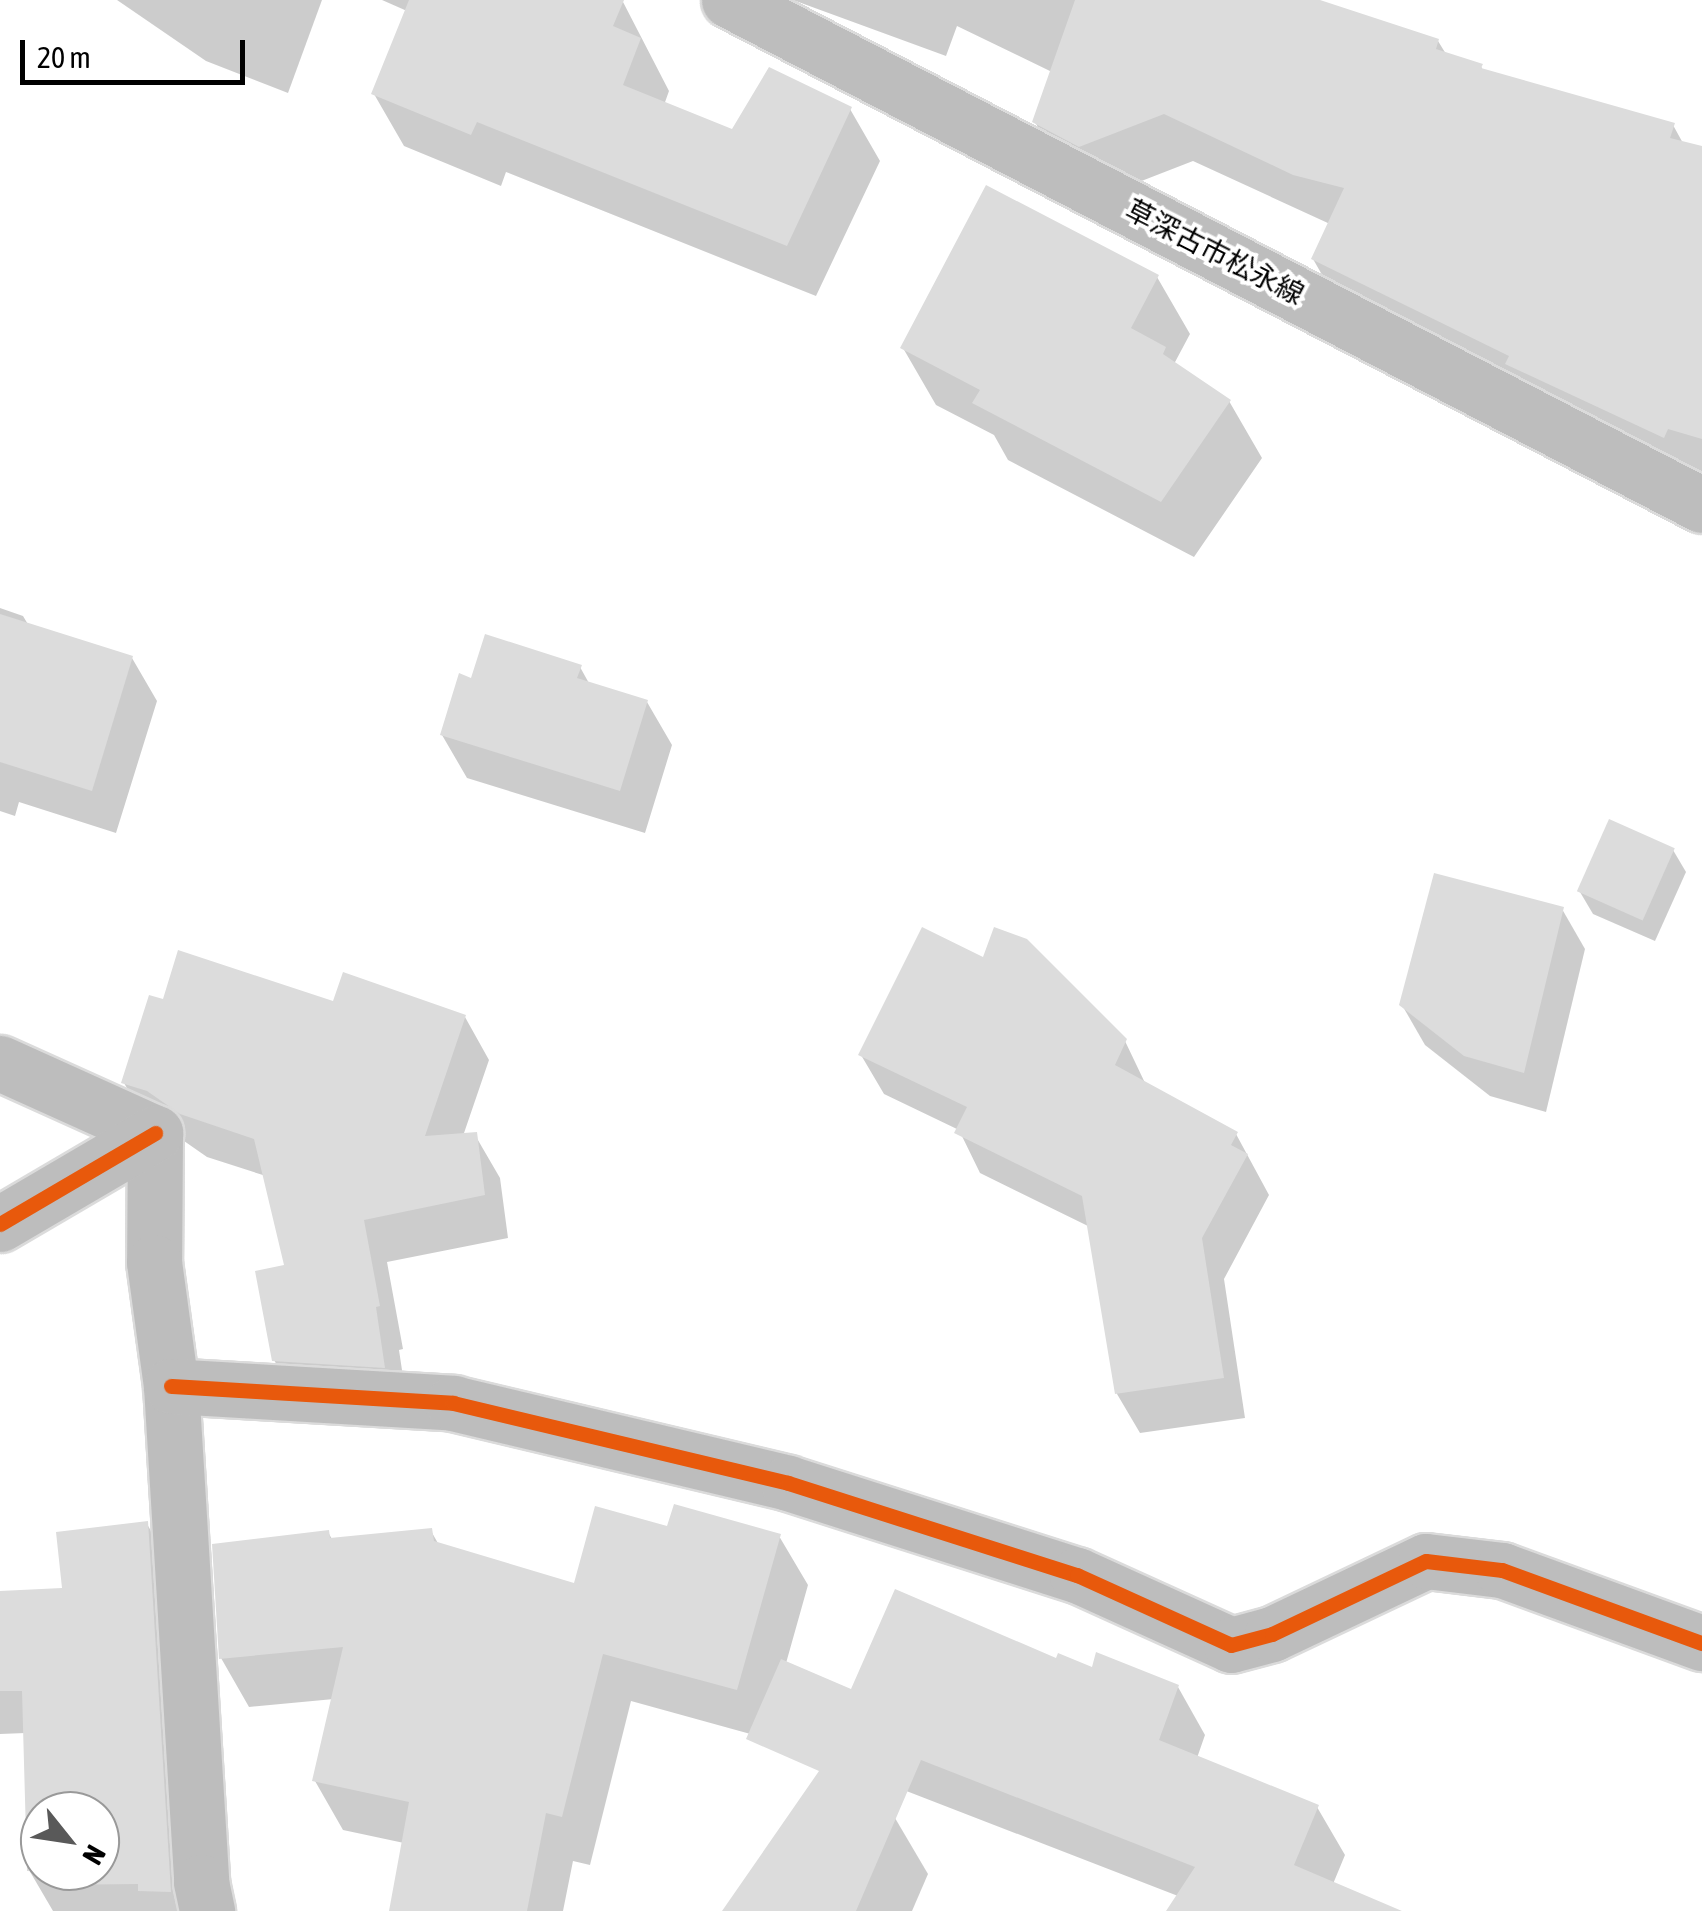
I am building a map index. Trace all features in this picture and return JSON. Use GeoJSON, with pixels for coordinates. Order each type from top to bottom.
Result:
{"type":"FeatureCollection","features":[{"type":"Feature","properties":{"kind":"street","name":"草深古市松永線"},"geometry":{"type":"LineString","coordinates":[[729,0],[1702,504]]}},
{"type":"Feature","properties":{"kind":"street"},"geometry":{"type":"LineString","coordinates":[[0,1064],[155,1133]]}},
{"type":"Feature","properties":{"kind":"street"},"geometry":{"type":"LineString","coordinates":[[0,1224],[155,1133]]}},
{"type":"Feature","properties":{"kind":"street"},"geometry":{"type":"LineString","coordinates":[[155,1133],[154,1262],[172,1386],[201,1882],[207,1911]]}},
{"type":"Feature","properties":{"kind":"street"},"geometry":{"type":"LineString","coordinates":[[172,1386],[453,1403],[788,1483],[1077,1576],[1232,1644],[1272,1634],[1426,1561],[1502,1570],[1702,1643]]}},
{"type":"Feature","properties":{"kind":"building"},"geometry":{"type":"Polygon","coordinates":[[[409,0],[624,0],[613,26],[641,38],[623,85],[732,129],[769,67],[852,107],[787,246],[477,122],[471,135],[371,94],[409,0]]]}},
{"type":"Feature","properties":{"kind":"building"},"geometry":{"type":"Polygon","coordinates":[[[1075,0],[1320,0],[1439,39],[1436,49],[1483,64],[1481,68],[1675,123],[1670,138],[1702,146],[1702,439],[1668,429],[1664,438],[1505,364],[1509,356],[1311,259],[1344,188],[1293,175],[1164,114],[1079,147],[1032,122],[1075,0]]]}},
{"type":"Feature","properties":{"kind":"building"},"geometry":{"type":"Polygon","coordinates":[[[986,185],[1159,275],[1131,328],[1166,347],[1163,354],[1231,400],[1161,502],[972,403],[980,390],[900,348],[986,185]]]}},
{"type":"Feature","properties":{"kind":"building"},"geometry":{"type":"Polygon","coordinates":[[[0,614],[133,656],[92,791],[0,762],[0,614]]]}},
{"type":"Feature","properties":{"kind":"building"},"geometry":{"type":"Polygon","coordinates":[[[485,634],[582,665],[577,678],[648,700],[620,791],[440,735],[459,673],[471,678],[485,634]]]}},
{"type":"Feature","properties":{"kind":"building"},"geometry":{"type":"Polygon","coordinates":[[[1609,819],[1675,848],[1643,920],[1577,891],[1609,819]]]}},
{"type":"Feature","properties":{"kind":"building"},"geometry":{"type":"Polygon","coordinates":[[[1434,873],[1564,907],[1524,1073],[1464,1056],[1399,1005],[1434,873]]]}},
{"type":"Feature","properties":{"kind":"building"},"geometry":{"type":"Polygon","coordinates":[[[922,927],[983,957],[994,927],[1027,939],[1127,1039],[1115,1065],[1238,1132],[1231,1145],[1248,1154],[1202,1238],[1224,1378],[1115,1394],[1082,1196],[954,1133],[967,1107],[858,1055],[922,927]]]}},
{"type":"Feature","properties":{"kind":"building"},"geometry":{"type":"Polygon","coordinates":[[[178,950],[333,1001],[343,972],[466,1015],[425,1136],[477,1132],[485,1195],[364,1220],[380,1306],[376,1307],[385,1368],[272,1361],[255,1271],[284,1265],[254,1139],[180,1114],[147,1091],[121,1083],[149,995],[163,999],[178,950]]]}},
{"type":"Feature","properties":{"kind":"building"},"geometry":{"type":"Polygon","coordinates":[[[674,1504],[781,1534],[737,1690],[603,1654],[562,1817],[546,1813],[527,1911],[389,1911],[409,1802],[312,1781],[343,1647],[219,1659],[212,1544],[329,1530],[330,1538],[432,1528],[434,1541],[574,1583],[595,1506],[667,1526],[674,1504]]]}},
{"type":"Feature","properties":{"kind":"building"},"geometry":{"type":"Polygon","coordinates":[[[148,1521],[171,1892],[138,1891],[138,1884],[120,1884],[120,1791],[25,1791],[22,1691],[0,1691],[0,1591],[62,1588],[56,1532],[148,1521]]]}},
{"type":"Feature","properties":{"kind":"building"},"geometry":{"type":"Polygon","coordinates":[[[895,1589],[1056,1658],[1058,1653],[1092,1667],[1096,1652],[1179,1685],[1159,1740],[1319,1805],[1294,1865],[1402,1911],[1166,1911],[1195,1867],[921,1760],[856,1911],[722,1911],[819,1771],[746,1739],[781,1659],[851,1689],[895,1589]]]}},
{"type":"Feature","properties":{"kind":"cycle path"},"geometry":{"type":"LineString","coordinates":[[0,1224],[155,1133]]}},
{"type":"Feature","properties":{"kind":"cycle path"},"geometry":{"type":"LineString","coordinates":[[171,1386],[453,1403],[788,1483],[1077,1575],[1231,1645],[1272,1634],[1426,1561],[1502,1570],[1702,1643]]}}]}
